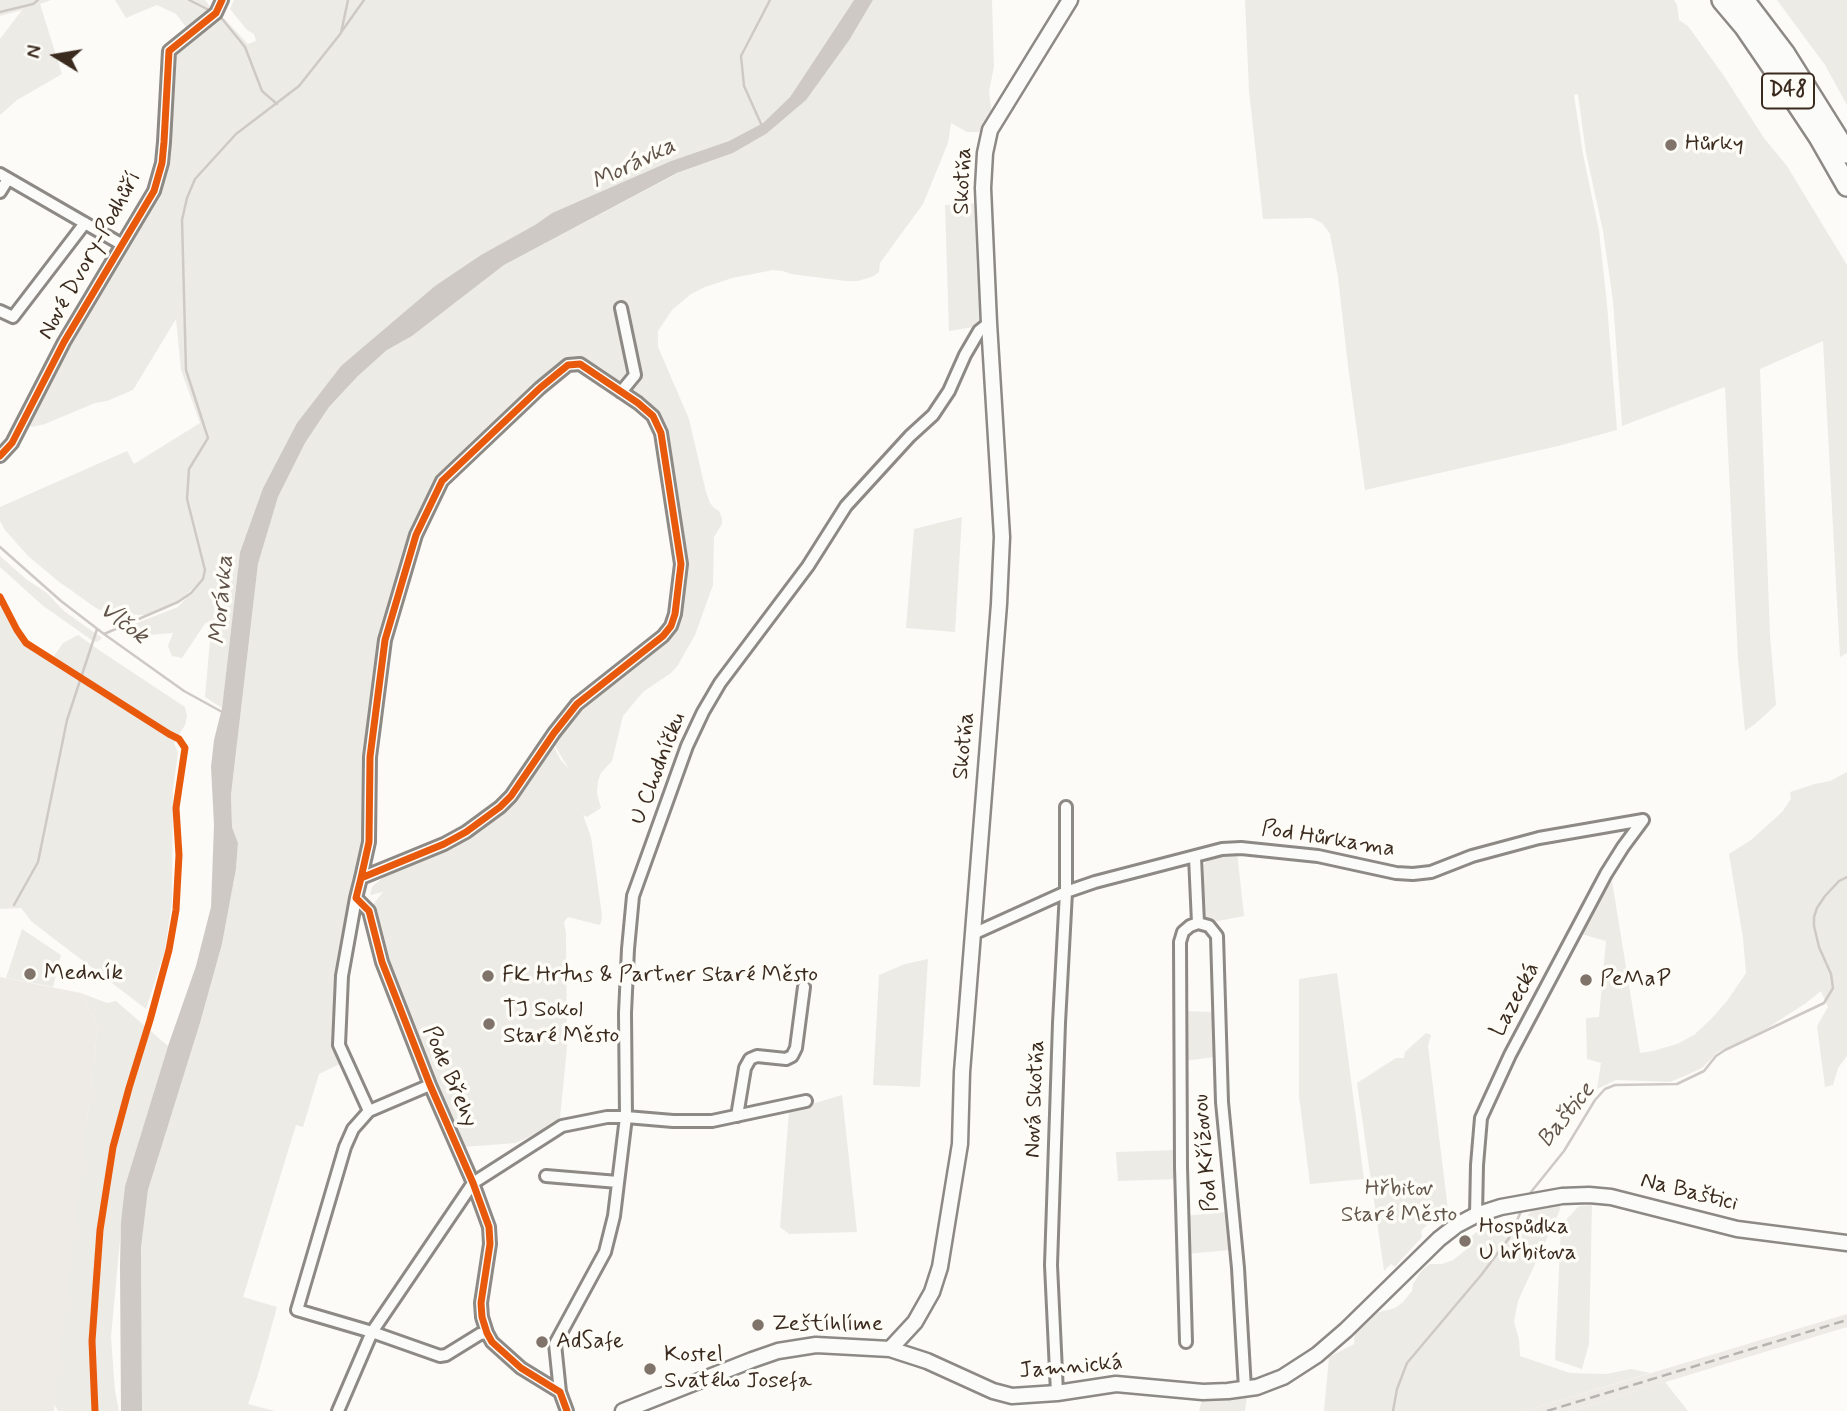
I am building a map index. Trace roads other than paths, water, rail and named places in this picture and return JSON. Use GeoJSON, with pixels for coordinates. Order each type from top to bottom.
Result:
{"type":"FeatureCollection","features":[{"type":"Feature","properties":{"kind":"highway","name":"D48"},"geometry":{"type":"LineString","coordinates":[[1722,0],[1744,26],[1783,83],[1847,186]]}},
{"type":"Feature","properties":{"kind":"highway","name":"D48"},"geometry":{"type":"LineString","coordinates":[[1744,0],[1785,54],[1847,153]]}},
{"type":"Feature","properties":{"kind":"street","name":"Nové Dvory-Podhůří"},"geometry":{"type":"LineString","coordinates":[[0,456],[12,443],[64,342],[154,191],[162,163],[169,51],[216,13],[222,0]]}},
{"type":"Feature","properties":{"kind":"street","name":"Skotňa"},"geometry":{"type":"LineString","coordinates":[[890,1349],[915,1322],[932,1292],[940,1267],[960,1144],[962,1072],[1002,537],[989,323],[985,153],[990,130],[1070,0]]}},
{"type":"Feature","properties":{"kind":"street","name":"Nové Dvory-Podhůří"},"geometry":{"type":"LineString","coordinates":[[0,192],[4,176],[121,244]]}},
{"type":"Feature","properties":{"kind":"street","name":"Nové Dvory-Podhůří"},"geometry":{"type":"LineString","coordinates":[[0,311],[13,317],[85,223]]}},
{"type":"Feature","properties":{"kind":"street"},"geometry":{"type":"LineString","coordinates":[[621,309],[635,375],[621,391]]}},
{"type":"Feature","properties":{"kind":"street","name":"U Chodníčku"},"geometry":{"type":"LineString","coordinates":[[560,1392],[555,1344],[605,1252],[614,1216],[626,1117],[625,1013],[634,896],[687,746],[720,683],[808,566],[846,506],[910,436],[933,415],[979,331],[989,323]]}},
{"type":"Feature","properties":{"kind":"street"},"geometry":{"type":"LineString","coordinates":[[361,878],[444,844],[466,832],[500,807],[511,796],[576,704],[671,626],[676,614],[681,564],[663,443],[653,416],[580,364],[568,365],[540,388],[438,487],[416,535],[399,588],[385,640],[370,757],[369,842],[356,898],[342,976],[339,1045],[369,1111],[353,1129],[345,1147],[296,1310],[372,1332],[440,1356],[480,1334],[487,1333],[492,1342],[521,1368],[560,1392],[567,1411]]}},
{"type":"Feature","properties":{"kind":"street","name":"Nová Skotňa"},"geometry":{"type":"LineString","coordinates":[[1056,1393],[1051,1265],[1066,892],[1066,807]]}},
{"type":"Feature","properties":{"kind":"street","name":"Pod Hůrkama"},"geometry":{"type":"LineString","coordinates":[[973,934],[1066,892],[1095,882],[1222,849],[1241,848],[1318,856],[1396,873],[1413,874],[1432,872],[1472,856],[1539,838],[1643,820]]}},
{"type":"Feature","properties":{"kind":"street","name":"Lazecká"},"geometry":{"type":"LineString","coordinates":[[1476,1215],[1476,1166],[1481,1118],[1510,1055],[1606,874],[1643,820]]}},
{"type":"Feature","properties":{"kind":"street"},"geometry":{"type":"LineString","coordinates":[[1195,857],[1198,923]]}},
{"type":"Feature","properties":{"kind":"street","name":"Pode Břehy"},"geometry":{"type":"LineString","coordinates":[[356,898],[369,911],[382,962],[430,1085],[474,1183],[489,1227],[490,1244],[481,1303],[487,1333]]}},
{"type":"Feature","properties":{"kind":"street","name":"Pod Křížovou"},"geometry":{"type":"LineString","coordinates":[[1186,1342],[1181,1167],[1180,942],[1183,932],[1198,923],[1209,926],[1217,936],[1222,1101],[1238,1268],[1245,1389]]}},
{"type":"Feature","properties":{"kind":"street"},"geometry":{"type":"LineString","coordinates":[[737,1116],[745,1068],[750,1059],[757,1056],[786,1059],[792,1056],[796,1048],[804,987]]}},
{"type":"Feature","properties":{"kind":"street","name":"Pode Břehy"},"geometry":{"type":"LineString","coordinates":[[369,1111],[430,1085]]}},
{"type":"Feature","properties":{"kind":"street"},"geometry":{"type":"LineString","coordinates":[[338,1411],[372,1332],[474,1183],[562,1126],[607,1117],[712,1121],[806,1101]]}},
{"type":"Feature","properties":{"kind":"street"},"geometry":{"type":"LineString","coordinates":[[546,1176],[618,1182]]}},
{"type":"Feature","properties":{"kind":"street","name":"Na Baštici"},"geometry":{"type":"LineString","coordinates":[[1521,1203],[1589,1195],[1611,1197],[1725,1227],[1847,1244]]}},
{"type":"Feature","properties":{"kind":"street","name":"Jamnická"},"geometry":{"type":"LineString","coordinates":[[623,1411],[778,1351],[816,1345],[890,1349],[927,1361],[1004,1395],[1056,1393],[1116,1384],[1203,1392],[1258,1387],[1283,1377],[1317,1355],[1452,1228],[1476,1215],[1521,1203]]}},
{"type":"Feature","properties":{"kind":"waterway"},"geometry":{"type":"LineString","coordinates":[[0,12],[33,4],[38,0]]}},
{"type":"Feature","properties":{"kind":"waterway"},"geometry":{"type":"LineString","coordinates":[[189,0],[209,10]]}},
{"type":"Feature","properties":{"kind":"waterway","name":"Morávka"},"geometry":{"type":"LineString","coordinates":[[104,634],[178,602],[191,593],[203,579],[205,570],[187,499],[189,469],[208,438],[186,370],[182,220],[187,198],[195,179],[236,134],[299,86],[341,33],[348,0]]}},
{"type":"Feature","properties":{"kind":"waterway"},"geometry":{"type":"LineString","coordinates":[[342,31],[364,0]]}},
{"type":"Feature","properties":{"kind":"waterway"},"geometry":{"type":"LineString","coordinates":[[762,126],[744,86],[741,56],[770,0]]}},
{"type":"Feature","properties":{"kind":"waterway"},"geometry":{"type":"LineString","coordinates":[[219,15],[245,47],[262,91],[277,104]]}},
{"type":"Feature","properties":{"kind":"waterway","name":"Vlčok"},"geometry":{"type":"LineString","coordinates":[[0,547],[61,601],[104,634],[184,691],[224,713]]}},
{"type":"Feature","properties":{"kind":"waterway"},"geometry":{"type":"LineString","coordinates":[[14,905],[38,862],[67,720],[97,629]]}},
{"type":"Feature","properties":{"kind":"waterway","name":"Baštice"},"geometry":{"type":"LineString","coordinates":[[1528,1198],[1564,1151],[1595,1100],[1605,1089],[1615,1085],[1677,1084],[1704,1071],[1716,1056],[1725,1050],[1824,1003],[1833,988],[1831,974],[1819,947],[1814,917],[1825,896],[1839,881],[1847,877]]}},
{"type":"Feature","properties":{"kind":"waterway","name":"Baštice"},"geometry":{"type":"LineString","coordinates":[[1393,1411],[1397,1389],[1407,1363],[1509,1238],[1523,1207]]}},
{"type":"Feature","properties":{"kind":"railway"},"geometry":{"type":"LineString","coordinates":[[1547,1411],[1847,1320]]}},
{"type":"Feature","properties":{"kind":"place","name":"Hůrky"},"geometry":{"type":"Point","coordinates":[1671,145]}},
{"type":"Feature","properties":{"kind":"place","name":"Medník"},"geometry":{"type":"Point","coordinates":[30,974]}},
{"type":"Feature","properties":{"kind":"place","name":"FK Hrtus & Partner Staré Město"},"geometry":{"type":"Point","coordinates":[488,976]}},
{"type":"Feature","properties":{"kind":"place","name":"PeMaP"},"geometry":{"type":"Point","coordinates":[1586,980]}},
{"type":"Feature","properties":{"kind":"place","name":"TJ Sokol Staré Město"},"geometry":{"type":"Point","coordinates":[489,1024]}},
{"type":"Feature","properties":{"kind":"place","name":"Hospůdka U hřbitova"},"geometry":{"type":"Point","coordinates":[1465,1241]}},
{"type":"Feature","properties":{"kind":"place","name":"Zeštíhlíme"},"geometry":{"type":"Point","coordinates":[758,1325]}},
{"type":"Feature","properties":{"kind":"place","name":"AdSafe"},"geometry":{"type":"Point","coordinates":[542,1342]}},
{"type":"Feature","properties":{"kind":"place","name":"Kostel Svatého Josefa"},"geometry":{"type":"Point","coordinates":[650,1369]}},
{"type":"Feature","properties":{"kind":"park label","name":"Hřbitov Staré Město"},"geometry":{"type":"Point","coordinates":[1399,1203]}}]}
